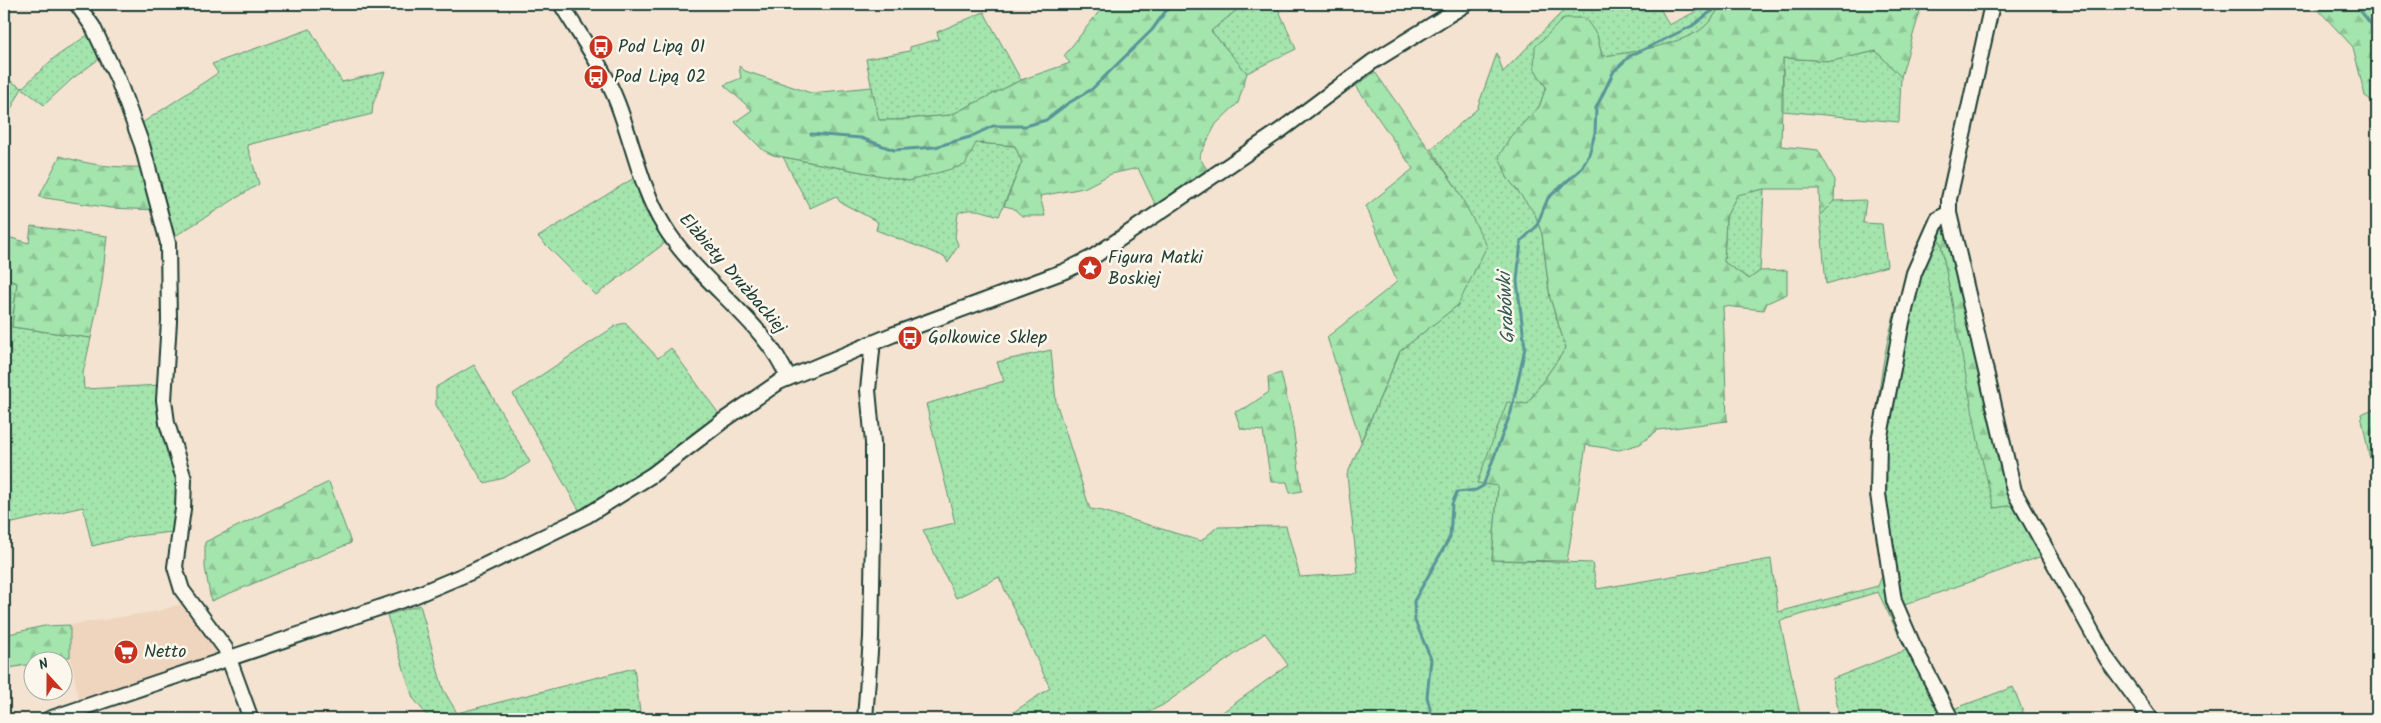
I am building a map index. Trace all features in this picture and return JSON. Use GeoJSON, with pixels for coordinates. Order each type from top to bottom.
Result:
{"type":"FeatureCollection","features":[{"type":"Feature","properties":{"kind":"street"},"geometry":{"type":"LineString","coordinates":[[77,4],[93,27],[118,80],[141,143],[164,223],[170,262],[164,400],[167,423],[184,479],[183,509],[175,567],[182,590],[225,648],[251,719]]}},
{"type":"Feature","properties":{"kind":"street","name":"Elżbiety Drużbackiej"},"geometry":{"type":"LineString","coordinates":[[561,4],[611,88],[652,204],[664,226],[700,271],[776,354],[788,378]]}},
{"type":"Feature","properties":{"kind":"street"},"geometry":{"type":"LineString","coordinates":[[48,719],[230,660],[414,596],[534,542],[586,516],[652,475],[760,394],[788,378],[869,344],[1065,271],[1093,257],[1281,130],[1372,62],[1466,4]]}},
{"type":"Feature","properties":{"kind":"street"},"geometry":{"type":"LineString","coordinates":[[1992,4],[1949,195],[1949,213],[2014,491],[2100,647],[2151,719]]}},
{"type":"Feature","properties":{"kind":"street"},"geometry":{"type":"LineString","coordinates":[[1949,213],[1938,219],[1924,248],[1911,283],[1879,441],[1878,494],[1894,601],[1913,645],[1951,719]]}},
{"type":"Feature","properties":{"kind":"street"},"geometry":{"type":"LineString","coordinates":[[865,719],[872,638],[873,443],[868,390],[872,351],[869,344]]}},
{"type":"Feature","properties":{"kind":"shaded area"},"geometry":{"type":"Polygon","coordinates":[[[184,603],[213,637],[218,654],[79,700],[72,667],[72,650],[70,650],[70,625],[158,611],[184,603]]]}},
{"type":"Feature","properties":{"kind":"green space"},"geometry":{"type":"Polygon","coordinates":[[[1105,4],[1130,4],[1135,7],[1140,4],[1244,4],[1211,31],[1247,73],[1238,103],[1216,124],[1199,157],[1208,171],[1156,206],[1138,168],[1111,174],[1084,188],[1040,196],[1045,216],[1022,216],[1013,208],[1004,206],[1022,162],[1015,146],[976,143],[965,165],[909,181],[773,155],[763,150],[735,122],[752,110],[724,85],[741,78],[739,66],[745,71],[811,93],[872,87],[879,120],[951,115],[1021,80],[1070,63],[1064,56],[1105,4]]]}},
{"type":"Feature","properties":{"kind":"green space"},"geometry":{"type":"Polygon","coordinates":[[[1244,4],[1276,4],[1296,49],[1247,73],[1211,31],[1244,4]]]}},
{"type":"Feature","properties":{"kind":"green space"},"geometry":{"type":"Polygon","coordinates":[[[1570,4],[1658,4],[1669,25],[1711,4],[1721,4],[1712,19],[1703,28],[1678,41],[1638,51],[1602,56],[1597,35],[1534,68],[1546,87],[1539,107],[1510,137],[1507,177],[1535,213],[1542,234],[1550,298],[1566,348],[1527,404],[1478,483],[1498,486],[1492,560],[1592,563],[1597,589],[1771,559],[1778,612],[1878,586],[1882,576],[1912,648],[1948,719],[1840,719],[1832,679],[1906,650],[1878,592],[1780,621],[1801,719],[1213,719],[1288,665],[1265,633],[1163,705],[1135,719],[1003,719],[1050,688],[999,577],[956,598],[923,530],[955,523],[926,404],[1004,381],[997,362],[1051,350],[1056,402],[1090,509],[1103,511],[1201,541],[1217,527],[1286,526],[1300,577],[1358,573],[1347,475],[1400,351],[1458,305],[1456,187],[1431,149],[1477,109],[1497,53],[1503,72],[1570,4]]]}},
{"type":"Feature","properties":{"kind":"green space"},"geometry":{"type":"Polygon","coordinates":[[[1721,4],[1922,4],[1901,77],[1876,51],[1832,61],[1783,58],[1781,146],[1818,150],[1835,180],[1834,201],[1820,215],[1819,189],[1764,189],[1737,195],[1726,217],[1724,262],[1749,279],[1760,271],[1787,270],[1787,294],[1767,303],[1764,310],[1723,306],[1727,421],[1658,430],[1640,444],[1619,450],[1586,445],[1567,561],[1492,560],[1498,486],[1477,483],[1507,402],[1527,404],[1566,348],[1550,298],[1542,234],[1535,214],[1507,177],[1499,156],[1510,137],[1539,107],[1546,87],[1534,68],[1535,47],[1564,18],[1585,18],[1597,35],[1602,56],[1652,48],[1679,40],[1699,31],[1712,19],[1721,4]]]}},
{"type":"Feature","properties":{"kind":"green space"},"geometry":{"type":"Polygon","coordinates":[[[2313,4],[2377,4],[2377,104],[2365,96],[2353,47],[2313,4]]]}},
{"type":"Feature","properties":{"kind":"green space"},"geometry":{"type":"Polygon","coordinates":[[[984,12],[1021,80],[951,115],[878,120],[866,59],[910,51],[910,47],[939,39],[937,32],[984,12]]]}},
{"type":"Feature","properties":{"kind":"green space"},"geometry":{"type":"Polygon","coordinates":[[[310,29],[342,82],[385,72],[373,104],[372,114],[247,145],[259,184],[175,236],[151,148],[142,123],[218,73],[212,64],[310,29]]]}},
{"type":"Feature","properties":{"kind":"green space"},"geometry":{"type":"Polygon","coordinates":[[[92,32],[103,56],[72,79],[44,105],[22,88],[54,58],[92,32]]]}},
{"type":"Feature","properties":{"kind":"green space"},"geometry":{"type":"Polygon","coordinates":[[[1876,51],[1901,77],[1899,122],[1783,111],[1783,58],[1831,61],[1876,51]]]}},
{"type":"Feature","properties":{"kind":"green space"},"geometry":{"type":"Polygon","coordinates":[[[1375,72],[1456,187],[1487,246],[1458,305],[1400,351],[1361,441],[1327,337],[1397,282],[1366,206],[1413,169],[1356,86],[1375,72]]]}},
{"type":"Feature","properties":{"kind":"green space"},"geometry":{"type":"Polygon","coordinates":[[[4,77],[22,88],[4,122],[4,77]]]}},
{"type":"Feature","properties":{"kind":"green space"},"geometry":{"type":"Polygon","coordinates":[[[976,143],[1015,146],[1022,162],[999,216],[973,210],[958,213],[955,237],[958,245],[948,263],[945,257],[876,230],[878,222],[840,202],[836,196],[810,208],[783,157],[909,181],[976,143]]]}},
{"type":"Feature","properties":{"kind":"green space"},"geometry":{"type":"Polygon","coordinates":[[[60,156],[102,165],[145,167],[156,210],[111,208],[39,197],[60,156]]]}},
{"type":"Feature","properties":{"kind":"green space"},"geometry":{"type":"Polygon","coordinates":[[[634,178],[644,209],[665,243],[596,295],[538,237],[634,178]]]}},
{"type":"Feature","properties":{"kind":"green space"},"geometry":{"type":"Polygon","coordinates":[[[1764,189],[1760,271],[1749,279],[1724,262],[1726,217],[1737,194],[1764,189]]]}},
{"type":"Feature","properties":{"kind":"green space"},"geometry":{"type":"Polygon","coordinates":[[[1866,200],[1863,223],[1882,224],[1887,266],[1826,284],[1820,215],[1834,201],[1866,200]]]}},
{"type":"Feature","properties":{"kind":"green space"},"geometry":{"type":"Polygon","coordinates":[[[31,226],[107,236],[102,282],[91,338],[12,327],[17,283],[4,278],[4,236],[29,243],[31,226]]]}},
{"type":"Feature","properties":{"kind":"green space"},"geometry":{"type":"Polygon","coordinates":[[[1945,226],[2003,474],[2014,505],[1994,508],[1980,451],[1941,244],[1935,231],[1945,226]]]}},
{"type":"Feature","properties":{"kind":"green space"},"geometry":{"type":"Polygon","coordinates":[[[1935,231],[1941,244],[1994,508],[2014,505],[2042,556],[1899,607],[1889,562],[1882,468],[1905,319],[1935,231]]]}},
{"type":"Feature","properties":{"kind":"green space"},"geometry":{"type":"Polygon","coordinates":[[[4,278],[17,282],[12,327],[91,338],[83,373],[84,389],[161,385],[160,427],[175,463],[181,487],[173,532],[135,536],[92,546],[83,507],[4,525],[4,278]]]}},
{"type":"Feature","properties":{"kind":"green space"},"geometry":{"type":"Polygon","coordinates":[[[1906,280],[1873,479],[1875,428],[1885,353],[1897,304],[1906,280]]]}},
{"type":"Feature","properties":{"kind":"green space"},"geometry":{"type":"Polygon","coordinates":[[[625,323],[658,358],[671,348],[719,414],[718,421],[582,515],[513,394],[617,325],[625,323]]]}},
{"type":"Feature","properties":{"kind":"green space"},"geometry":{"type":"Polygon","coordinates":[[[474,365],[530,462],[504,478],[484,483],[436,405],[436,387],[474,365]]]}},
{"type":"Feature","properties":{"kind":"green space"},"geometry":{"type":"Polygon","coordinates":[[[1281,373],[1292,420],[1302,491],[1290,493],[1287,482],[1271,482],[1263,431],[1241,429],[1235,412],[1247,407],[1269,392],[1268,377],[1281,373]]]}},
{"type":"Feature","properties":{"kind":"green space"},"geometry":{"type":"Polygon","coordinates":[[[2377,380],[2377,479],[2369,455],[2361,414],[2376,408],[2369,385],[2377,380]]]}},
{"type":"Feature","properties":{"kind":"green space"},"geometry":{"type":"Polygon","coordinates":[[[329,482],[351,543],[211,601],[205,567],[205,542],[329,482]]]}},
{"type":"Feature","properties":{"kind":"green space"},"geometry":{"type":"Polygon","coordinates":[[[420,605],[443,689],[457,713],[634,668],[641,719],[430,719],[413,698],[387,615],[420,605]]]}},
{"type":"Feature","properties":{"kind":"green space"},"geometry":{"type":"Polygon","coordinates":[[[70,625],[70,650],[22,650],[22,666],[4,669],[4,635],[44,626],[70,625]]]}},
{"type":"Feature","properties":{"kind":"green space"},"geometry":{"type":"Polygon","coordinates":[[[2013,687],[2026,719],[1952,719],[1948,711],[2013,687]]]}},
{"type":"Feature","properties":{"kind":"waterway"},"geometry":{"type":"LineString","coordinates":[[811,134],[861,138],[894,150],[935,147],[970,137],[993,126],[1026,126],[1046,120],[1067,104],[1092,89],[1152,30],[1165,12],[1174,4]]}},
{"type":"Feature","properties":{"kind":"waterway","name":"Grabówki"},"geometry":{"type":"LineString","coordinates":[[1430,719],[1427,697],[1431,659],[1415,621],[1414,601],[1450,537],[1452,504],[1457,492],[1476,490],[1483,486],[1511,412],[1525,348],[1517,281],[1521,241],[1536,227],[1548,198],[1581,169],[1589,155],[1595,133],[1596,108],[1614,71],[1630,56],[1692,26],[1721,4]]}},
{"type":"Feature","properties":{"kind":"waterway"},"geometry":{"type":"LineString","coordinates":[[2355,4],[2371,24],[2377,47]]}},
{"type":"Feature","properties":{"kind":"place","name":"Pod Lipą 01"},"geometry":{"type":"Point","coordinates":[601,47]}},
{"type":"Feature","properties":{"kind":"place","name":"Pod Lipą 02"},"geometry":{"type":"Point","coordinates":[596,77]}},
{"type":"Feature","properties":{"kind":"place","name":"Figura Matki Boskiej"},"geometry":{"type":"Point","coordinates":[1090,268]}},
{"type":"Feature","properties":{"kind":"place","name":"Golkowice Sklep"},"geometry":{"type":"Point","coordinates":[910,338]}},
{"type":"Feature","properties":{"kind":"place","name":"Netto"},"geometry":{"type":"Point","coordinates":[126,652]}}]}
